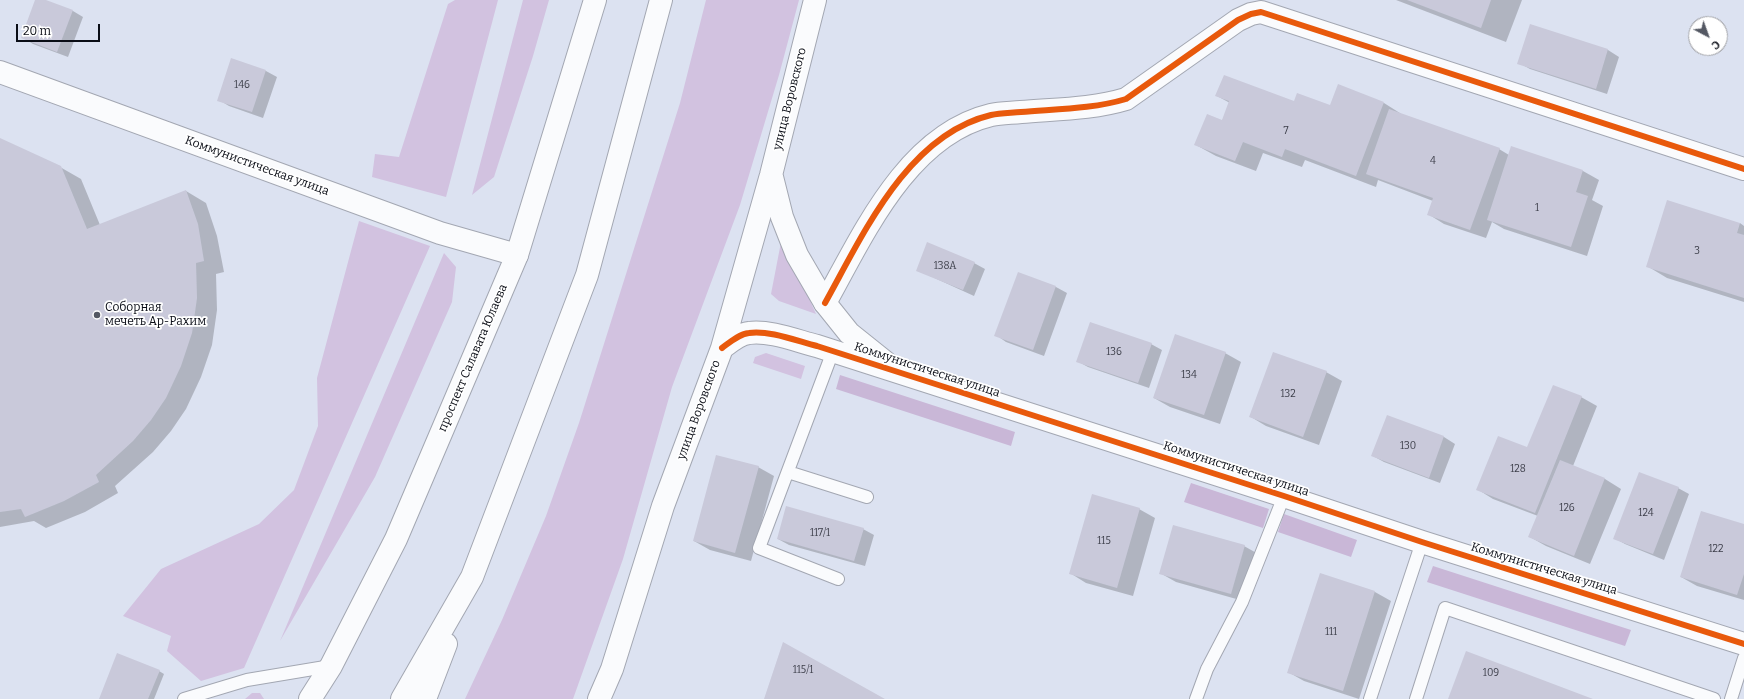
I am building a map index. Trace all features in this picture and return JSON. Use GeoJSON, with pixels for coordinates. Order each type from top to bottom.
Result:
{"type":"FeatureCollection","features":[{"type":"Feature","properties":{"kind":"street"},"geometry":{"type":"LineString","coordinates":[[425,699],[586,275],[661,0]]}},
{"type":"Feature","properties":{"kind":"street","name":"улица Воровского"},"geometry":{"type":"LineString","coordinates":[[599,699],[612,669],[663,506],[722,348],[771,175],[815,0]]}},
{"type":"Feature","properties":{"kind":"street","name":"проспект Салавата Юлаева"},"geometry":{"type":"LineString","coordinates":[[310,699],[331,666],[396,538],[517,255],[595,1]]}},
{"type":"Feature","properties":{"kind":"street"},"geometry":{"type":"LineString","coordinates":[[825,303],[891,190],[922,153],[959,127],[991,115],[1107,104],[1126,98],[1238,20],[1251,14],[1261,12],[1744,169]]}},
{"type":"Feature","properties":{"kind":"street","name":"Коммунистическая улица"},"geometry":{"type":"LineString","coordinates":[[0,72],[440,233],[517,255]]}},
{"type":"Feature","properties":{"kind":"street","name":"Коммунистическая улица"},"geometry":{"type":"LineString","coordinates":[[771,175],[782,217],[797,256],[825,303],[849,333],[899,373]]}},
{"type":"Feature","properties":{"kind":"street","name":"Коммунистическая улица"},"geometry":{"type":"LineString","coordinates":[[722,348],[732,340],[749,333],[775,335],[833,351],[1422,542],[1744,644]]}},
{"type":"Feature","properties":{"kind":"street"},"geometry":{"type":"LineString","coordinates":[[402,699],[472,576]]}},
{"type":"Feature","properties":{"kind":"lane"},"geometry":{"type":"LineString","coordinates":[[833,351],[759,548],[838,579]]}},
{"type":"Feature","properties":{"kind":"lane"},"geometry":{"type":"LineString","coordinates":[[788,472],[867,497]]}},
{"type":"Feature","properties":{"kind":"lane"},"geometry":{"type":"LineString","coordinates":[[1196,699],[1207,669],[1242,602],[1284,496]]}},
{"type":"Feature","properties":{"kind":"lane"},"geometry":{"type":"LineString","coordinates":[[1370,699],[1422,542]]}},
{"type":"Feature","properties":{"kind":"lane"},"geometry":{"type":"LineString","coordinates":[[1416,699],[1445,608],[1714,699]]}},
{"type":"Feature","properties":{"kind":"lane"},"geometry":{"type":"LineString","coordinates":[[1731,699],[1744,658]]}},
{"type":"Feature","properties":{"kind":"lane"},"geometry":{"type":"LineString","coordinates":[[184,699],[247,680],[331,666]]}},
{"type":"Feature","properties":{"kind":"shaded area"},"geometry":{"type":"Polygon","coordinates":[[[455,0],[498,0],[446,197],[372,177],[375,154],[399,157],[448,4],[455,0]]]}},
{"type":"Feature","properties":{"kind":"shaded area"},"geometry":{"type":"Polygon","coordinates":[[[523,0],[549,0],[533,56],[494,177],[472,195],[523,0]]]}},
{"type":"Feature","properties":{"kind":"shaded area"},"geometry":{"type":"Polygon","coordinates":[[[706,0],[799,0],[779,75],[740,205],[672,387],[623,559],[573,699],[465,699],[502,620],[546,516],[579,423],[680,103],[706,0]]]}},
{"type":"Feature","properties":{"kind":"shaded area"},"geometry":{"type":"Polygon","coordinates":[[[359,221],[430,246],[244,668],[201,681],[167,651],[171,636],[123,616],[161,569],[259,524],[294,490],[318,426],[317,378],[359,221]]]}},
{"type":"Feature","properties":{"kind":"shaded area"},"geometry":{"type":"Polygon","coordinates":[[[782,237],[816,314],[779,301],[771,294],[782,237]]]}},
{"type":"Feature","properties":{"kind":"shaded area"},"geometry":{"type":"Polygon","coordinates":[[[444,253],[456,267],[452,302],[375,477],[280,641],[444,253]]]}},
{"type":"Feature","properties":{"kind":"shaded area"},"geometry":{"type":"Polygon","coordinates":[[[766,353],[805,366],[801,379],[753,363],[755,357],[766,353]]]}},
{"type":"Feature","properties":{"kind":"shaded area"},"geometry":{"type":"Polygon","coordinates":[[[840,375],[1015,432],[1011,446],[836,389],[840,375]]]}},
{"type":"Feature","properties":{"kind":"shaded area"},"geometry":{"type":"Polygon","coordinates":[[[1191,483],[1269,509],[1263,528],[1184,502],[1191,483]]]}},
{"type":"Feature","properties":{"kind":"shaded area"},"geometry":{"type":"Polygon","coordinates":[[[1284,514],[1357,540],[1351,557],[1278,532],[1284,514]]]}},
{"type":"Feature","properties":{"kind":"shaded area"},"geometry":{"type":"Polygon","coordinates":[[[1433,566],[1631,630],[1625,646],[1427,582],[1433,566]]]}},
{"type":"Feature","properties":{"kind":"shaded area"},"geometry":{"type":"Polygon","coordinates":[[[252,693],[260,693],[264,699],[245,699],[252,693]]]}},
{"type":"Feature","properties":{"kind":"building"},"geometry":{"type":"Polygon","coordinates":[[[35,0],[46,0],[73,10],[57,52],[21,38],[35,0]]]}},
{"type":"Feature","properties":{"kind":"building"},"geometry":{"type":"Polygon","coordinates":[[[1407,0],[1491,0],[1481,28],[1407,0]]]}},
{"type":"Feature","properties":{"kind":"building"},"geometry":{"type":"Polygon","coordinates":[[[1530,24],[1608,49],[1596,89],[1517,64],[1530,24]]]}},
{"type":"Feature","properties":{"kind":"building"},"geometry":{"type":"Polygon","coordinates":[[[231,58],[266,70],[252,112],[217,101],[231,58]]]}},
{"type":"Feature","properties":{"kind":"building"},"geometry":{"type":"Polygon","coordinates":[[[1224,75],[1294,101],[1297,93],[1330,105],[1338,84],[1384,102],[1356,176],[1285,149],[1282,157],[1243,142],[1235,161],[1194,145],[1207,114],[1222,120],[1229,101],[1215,96],[1224,75]]]}},
{"type":"Feature","properties":{"kind":"building"},"geometry":{"type":"Polygon","coordinates":[[[1389,109],[1500,148],[1470,230],[1427,215],[1433,198],[1366,174],[1389,109]]]}},
{"type":"Feature","properties":{"kind":"building","name":"Соборная мечеть Ар-Рахим"},"geometry":{"type":"Polygon","coordinates":[[[0,138],[61,166],[87,229],[186,190],[198,224],[204,261],[196,263],[197,298],[192,333],[181,366],[166,398],[151,420],[133,441],[96,475],[99,482],[64,501],[25,517],[21,509],[0,512],[0,138]]]}},
{"type":"Feature","properties":{"kind":"building"},"geometry":{"type":"Polygon","coordinates":[[[1511,146],[1583,170],[1576,192],[1588,196],[1571,247],[1487,220],[1511,146]]]}},
{"type":"Feature","properties":{"kind":"building"},"geometry":{"type":"Polygon","coordinates":[[[1667,200],[1740,223],[1737,233],[1744,235],[1744,298],[1646,267],[1667,200]]]}},
{"type":"Feature","properties":{"kind":"building"},"geometry":{"type":"Polygon","coordinates":[[[927,242],[975,262],[963,290],[916,271],[927,242]]]}},
{"type":"Feature","properties":{"kind":"building"},"geometry":{"type":"Polygon","coordinates":[[[1018,272],[1056,286],[1033,350],[994,336],[1018,272]]]}},
{"type":"Feature","properties":{"kind":"building"},"geometry":{"type":"Polygon","coordinates":[[[1090,322],[1152,343],[1138,383],[1076,362],[1090,322]]]}},
{"type":"Feature","properties":{"kind":"building"},"geometry":{"type":"Polygon","coordinates":[[[1175,334],[1226,352],[1204,415],[1153,398],[1175,334]]]}},
{"type":"Feature","properties":{"kind":"building"},"geometry":{"type":"Polygon","coordinates":[[[1273,352],[1327,371],[1303,437],[1249,417],[1273,352]]]}},
{"type":"Feature","properties":{"kind":"building"},"geometry":{"type":"Polygon","coordinates":[[[1553,385],[1582,396],[1535,513],[1476,490],[1498,436],[1527,447],[1553,385]]]}},
{"type":"Feature","properties":{"kind":"building"},"geometry":{"type":"Polygon","coordinates":[[[1387,415],[1444,436],[1429,478],[1371,456],[1387,415]]]}},
{"type":"Feature","properties":{"kind":"building"},"geometry":{"type":"Polygon","coordinates":[[[716,455],[759,466],[735,553],[693,541],[716,455]]]}},
{"type":"Feature","properties":{"kind":"building"},"geometry":{"type":"Polygon","coordinates":[[[1560,460],[1605,478],[1574,556],[1528,537],[1560,460]]]}},
{"type":"Feature","properties":{"kind":"building"},"geometry":{"type":"Polygon","coordinates":[[[1639,472],[1679,487],[1653,554],[1613,539],[1639,472]]]}},
{"type":"Feature","properties":{"kind":"building"},"geometry":{"type":"Polygon","coordinates":[[[1092,494],[1140,508],[1117,588],[1069,574],[1092,494]]]}},
{"type":"Feature","properties":{"kind":"building"},"geometry":{"type":"Polygon","coordinates":[[[786,506],[864,528],[854,561],[777,539],[786,506]]]}},
{"type":"Feature","properties":{"kind":"building"},"geometry":{"type":"Polygon","coordinates":[[[1701,511],[1744,524],[1744,574],[1737,595],[1680,577],[1701,511]]]}},
{"type":"Feature","properties":{"kind":"building"},"geometry":{"type":"Polygon","coordinates":[[[1173,525],[1245,545],[1231,594],[1159,574],[1173,525]]]}},
{"type":"Feature","properties":{"kind":"building"},"geometry":{"type":"Polygon","coordinates":[[[1320,573],[1375,591],[1343,691],[1287,673],[1320,573]]]}},
{"type":"Feature","properties":{"kind":"building"},"geometry":{"type":"Polygon","coordinates":[[[783,642],[885,699],[764,699],[783,642]]]}},
{"type":"Feature","properties":{"kind":"building"},"geometry":{"type":"Polygon","coordinates":[[[1466,651],[1593,699],[1448,699],[1466,651]]]}},
{"type":"Feature","properties":{"kind":"building"},"geometry":{"type":"Polygon","coordinates":[[[117,653],[160,670],[148,699],[99,699],[117,653]]]}},
{"type":"Feature","properties":{"kind":"cycle path"},"geometry":{"type":"LineString","coordinates":[[825,303],[872,219],[891,191],[912,165],[935,143],[961,126],[991,115],[1088,107],[1126,99],[1238,20],[1251,14],[1261,12],[1744,169]]}},
{"type":"Feature","properties":{"kind":"cycle path"},"geometry":{"type":"LineString","coordinates":[[722,348],[742,335],[757,332],[774,334],[817,346],[1284,496],[1422,542],[1744,644]]}},
{"type":"Feature","properties":{"kind":"place","name":"Соборная мечеть Ар-Рахим"},"geometry":{"type":"Point","coordinates":[97,315]}}]}
